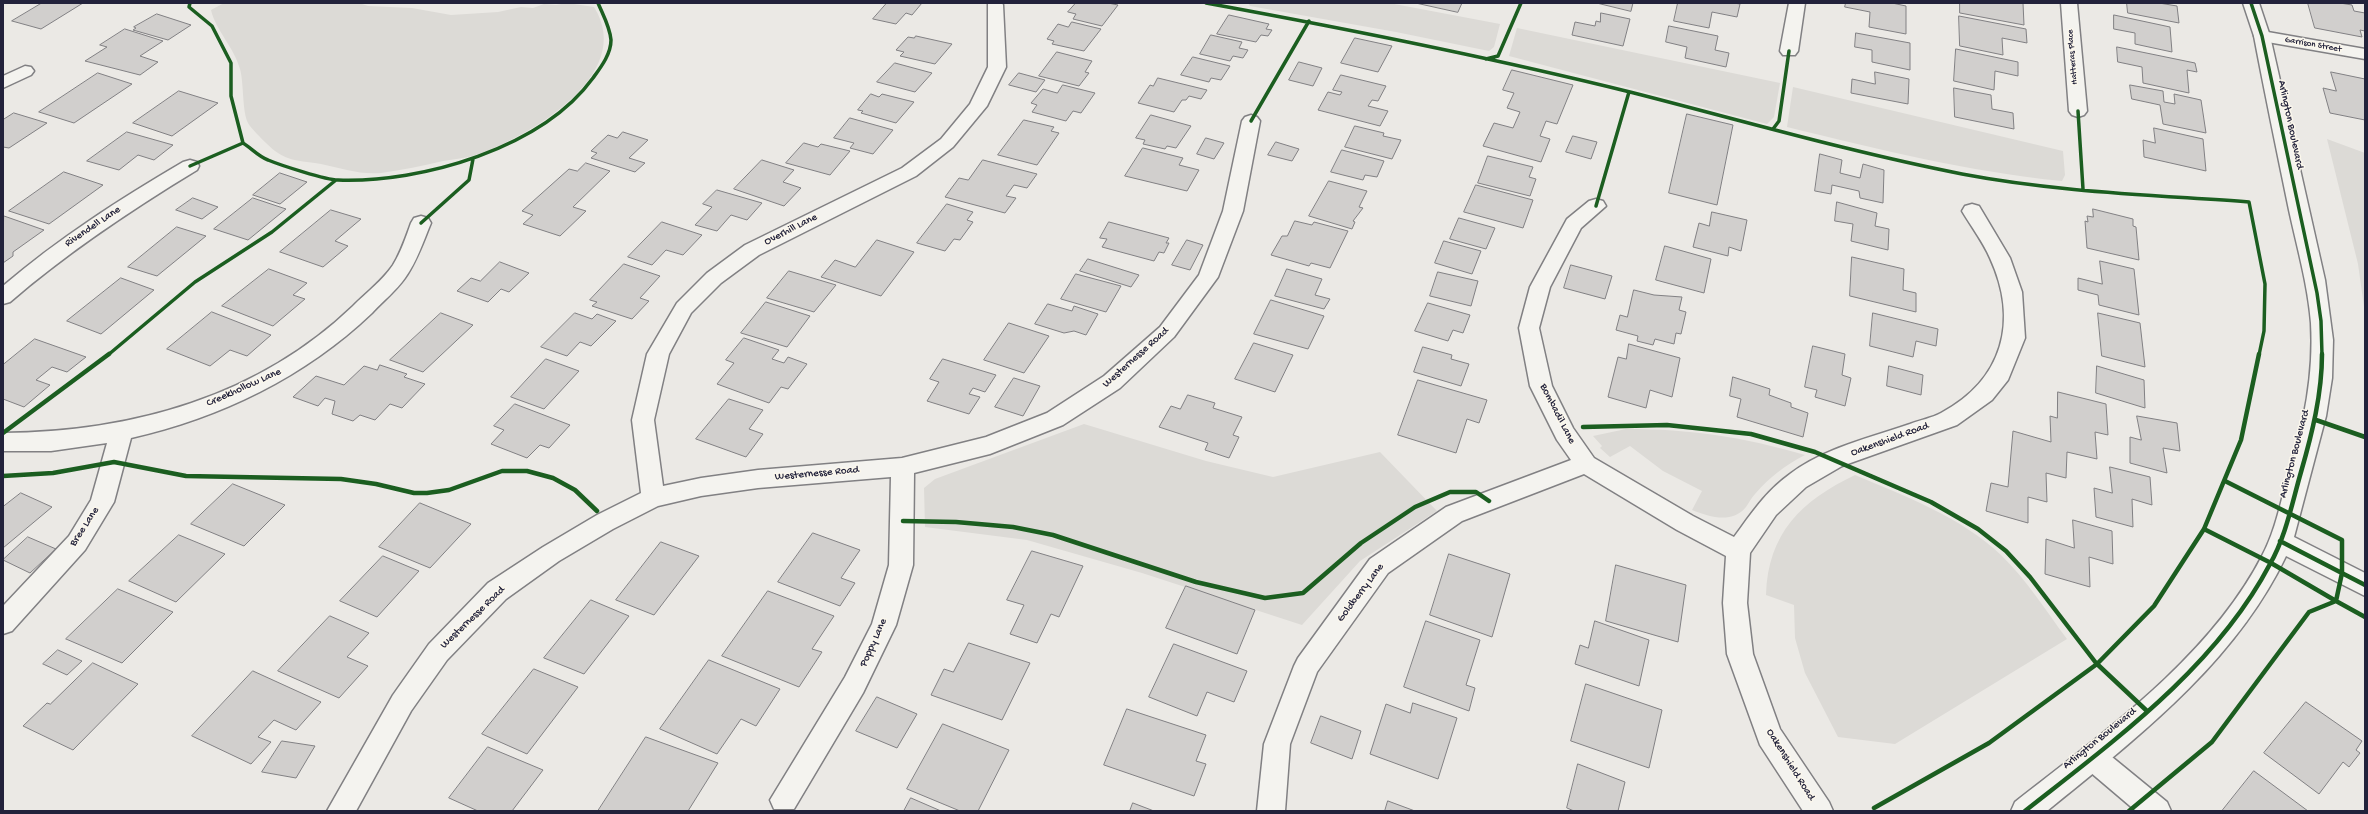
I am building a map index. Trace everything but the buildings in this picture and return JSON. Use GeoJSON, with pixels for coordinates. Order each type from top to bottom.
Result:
{"type":"FeatureCollection","features":[{"type":"Feature","properties":{"kind":"street"},"geometry":{"type":"LineString","coordinates":[[1789,51],[1797,3]]}},
{"type":"Feature","properties":{"kind":"street","name":"Hatteras Place"},"geometry":{"type":"LineString","coordinates":[[2069,3],[2078,111]]}},
{"type":"Feature","properties":{"kind":"street","name":"Arlington Boulevard"},"geometry":{"type":"LineString","coordinates":[[2025,811],[2147,711],[2201,659],[2238,615],[2271,563],[2280,541],[2316,420],[2321,373],[2321,322],[2313,274],[2262,36],[2251,3]]}},
{"type":"Feature","properties":{"kind":"street","name":"Overhill Lane"},"geometry":{"type":"LineString","coordinates":[[653,498],[643,420],[658,354],[684,308],[714,278],[752,250],[909,172],[946,143],[978,106],[997,67],[995,5]]}},
{"type":"Feature","properties":{"kind":"street","name":"Garrison Street"},"geometry":{"type":"LineString","coordinates":[[2262,36],[2365,54]]}},
{"type":"Feature","properties":{"kind":"street"},"geometry":{"type":"LineString","coordinates":[[3,83],[25,71]]}},
{"type":"Feature","properties":{"kind":"street","name":"Westernesse Road"},"geometry":{"type":"LineString","coordinates":[[341,811],[402,703],[433,659],[497,591],[551,554],[605,522],[653,498],[701,487],[758,480],[902,467],[990,446],[1055,419],[1112,382],[1167,332],[1208,277],[1221,249],[1233,211],[1252,122]]}},
{"type":"Feature","properties":{"kind":"street","name":"Rivendell Lane"},"geometry":{"type":"LineString","coordinates":[[3,297],[36,268],[94,225],[190,166]]}},
{"type":"Feature","properties":{"kind":"street","name":"Bombadil Lane"},"geometry":{"type":"LineString","coordinates":[[1596,206],[1574,224],[1540,287],[1529,328],[1541,386],[1565,434],[1586,464],[1685,523],[1738,551]]}},
{"type":"Feature","properties":{"kind":"street","name":"Oakenshield Road"},"geometry":{"type":"LineString","coordinates":[[1819,811],[1769,736],[1740,654],[1735,602],[1738,551],[1768,508],[1798,480],[1834,460],[1948,419],[1984,394],[2000,374],[2014,338],[2012,292],[2000,258],[1972,211]]}},
{"type":"Feature","properties":{"kind":"street","name":"Creekhollow Lane"},"geometry":{"type":"LineString","coordinates":[[3,442],[34,444],[70,441],[121,432],[220,401],[268,380],[305,358],[356,319],[401,268],[421,223]]}},
{"type":"Feature","properties":{"kind":"street","name":"Bree Lane"},"geometry":{"type":"LineString","coordinates":[[3,623],[76,544],[102,502],[121,432]]}},
{"type":"Feature","properties":{"kind":"street","name":"Goldberry Lane"},"geometry":{"type":"LineString","coordinates":[[1271,811],[1277,744],[1308,666],[1379,566],[1454,514],[1586,464]]}},
{"type":"Feature","properties":{"kind":"street","name":"Poppy Lane"},"geometry":{"type":"LineString","coordinates":[[784,800],[854,684],[884,625],[901,565],[902,467]]}},
{"type":"Feature","properties":{"kind":"street"},"geometry":{"type":"LineString","coordinates":[[2280,541],[2365,585]]}},
{"type":"Feature","properties":{"kind":"street"},"geometry":{"type":"LineString","coordinates":[[2092,757],[2157,811]]}},
{"type":"Feature","properties":{"kind":"shaded area"},"geometry":{"type":"Polygon","coordinates":[[[224,3],[359,3],[368,6],[412,8],[451,15],[498,12],[521,7],[533,8],[544,4],[556,5],[567,3],[594,7],[603,32],[601,56],[589,79],[571,100],[548,118],[522,134],[498,146],[476,155],[428,165],[381,173],[358,172],[297,160],[280,155],[250,126],[246,118],[240,69],[234,53],[213,18],[211,10],[224,3]]]}},
{"type":"Feature","properties":{"kind":"shaded area"},"geometry":{"type":"Polygon","coordinates":[[[1248,3],[1389,3],[1500,24],[1494,47],[1489,51],[1396,32],[1250,6],[1248,3]]]}},
{"type":"Feature","properties":{"kind":"shaded area"},"geometry":{"type":"Polygon","coordinates":[[[1517,28],[1780,83],[1774,117],[1767,124],[1509,56],[1517,28]]]}},
{"type":"Feature","properties":{"kind":"shaded area"},"geometry":{"type":"Polygon","coordinates":[[[1793,87],[2063,151],[2065,175],[2062,181],[1958,166],[1787,127],[1793,87]]]}},
{"type":"Feature","properties":{"kind":"shaded area"},"geometry":{"type":"Polygon","coordinates":[[[2327,139],[2365,153],[2365,314],[2358,264],[2327,139]]]}},
{"type":"Feature","properties":{"kind":"shaded area"},"geometry":{"type":"Polygon","coordinates":[[[1084,424],[1206,461],[1273,477],[1380,452],[1437,511],[1360,561],[1302,625],[1142,573],[1027,540],[925,527],[924,488],[935,479],[1084,424]]]}},
{"type":"Feature","properties":{"kind":"shaded area"},"geometry":{"type":"Polygon","coordinates":[[[1626,429],[1650,429],[1717,435],[1760,443],[1805,455],[1784,467],[1772,477],[1740,512],[1734,516],[1720,518],[1713,517],[1692,510],[1702,491],[1663,471],[1630,446],[1610,457],[1600,448],[1602,446],[1593,436],[1626,429]]]}},
{"type":"Feature","properties":{"kind":"shaded area"},"geometry":{"type":"Polygon","coordinates":[[[1855,475],[1932,509],[1968,529],[1985,542],[2001,555],[2019,575],[2067,639],[1895,744],[1838,737],[1805,673],[1795,638],[1794,605],[1766,595],[1768,573],[1773,554],[1781,537],[1791,522],[1804,508],[1819,496],[1855,475]]]}},
{"type":"Feature","properties":{"kind":"cycle path"},"geometry":{"type":"LineString","coordinates":[[190,3],[189,7],[212,26],[231,63],[231,96],[243,143],[267,160],[336,180],[378,179],[430,171],[473,159],[538,128],[580,96],[606,60],[611,41],[608,25],[598,3]]}},
{"type":"Feature","properties":{"kind":"cycle path"},"geometry":{"type":"LineString","coordinates":[[1206,3],[1388,36],[1629,92],[1793,136],[1963,174],[2016,182],[2083,189],[2249,202],[2265,284],[2264,331],[2241,440],[2204,529],[2154,606],[2097,664],[1989,743],[1874,808]]}},
{"type":"Feature","properties":{"kind":"cycle path"},"geometry":{"type":"LineString","coordinates":[[1486,59],[1498,56],[1521,3]]}},
{"type":"Feature","properties":{"kind":"cycle path"},"geometry":{"type":"LineString","coordinates":[[2025,811],[2093,757],[2160,700],[2220,637],[2247,602],[2270,565],[2280,543],[2291,507],[2315,416],[2321,378],[2321,321],[2314,280],[2262,36],[2251,3]]}},
{"type":"Feature","properties":{"kind":"cycle path"},"geometry":{"type":"LineString","coordinates":[[1251,121],[1309,21]]}},
{"type":"Feature","properties":{"kind":"cycle path"},"geometry":{"type":"LineString","coordinates":[[1773,129],[1779,121],[1789,51]]}},
{"type":"Feature","properties":{"kind":"cycle path"},"geometry":{"type":"LineString","coordinates":[[1596,206],[1629,92]]}},
{"type":"Feature","properties":{"kind":"cycle path"},"geometry":{"type":"LineString","coordinates":[[2078,111],[2083,189]]}},
{"type":"Feature","properties":{"kind":"cycle path"},"geometry":{"type":"LineString","coordinates":[[190,166],[243,143]]}},
{"type":"Feature","properties":{"kind":"cycle path"},"geometry":{"type":"LineString","coordinates":[[421,223],[469,180],[473,159]]}},
{"type":"Feature","properties":{"kind":"cycle path"},"geometry":{"type":"LineString","coordinates":[[3,433],[95,366],[195,282],[272,232],[336,180]]}},
{"type":"Feature","properties":{"kind":"cycle path"},"geometry":{"type":"LineString","coordinates":[[2316,420],[2365,437]]}},
{"type":"Feature","properties":{"kind":"cycle path"},"geometry":{"type":"LineString","coordinates":[[1583,427],[1638,424],[1695,426],[1751,434],[1815,452],[1898,487],[1947,510],[1963,519],[1993,540],[2019,564],[2042,591],[2096,663],[2147,711]]}},
{"type":"Feature","properties":{"kind":"cycle path"},"geometry":{"type":"LineString","coordinates":[[3,476],[53,473],[114,462],[186,476],[341,479],[376,484],[414,493],[427,493],[449,490],[502,471],[527,471],[553,478],[575,490],[597,511]]}},
{"type":"Feature","properties":{"kind":"cycle path"},"geometry":{"type":"LineString","coordinates":[[2204,529],[2271,563],[2336,601],[2342,573],[2342,540],[2225,481]]}},
{"type":"Feature","properties":{"kind":"cycle path"},"geometry":{"type":"LineString","coordinates":[[903,521],[956,522],[1013,527],[1053,535],[1136,564],[1196,582],[1265,598],[1303,593],[1361,543],[1415,507],[1450,492],[1476,492],[1489,501]]}},
{"type":"Feature","properties":{"kind":"cycle path"},"geometry":{"type":"LineString","coordinates":[[2280,541],[2365,585]]}},
{"type":"Feature","properties":{"kind":"cycle path"},"geometry":{"type":"LineString","coordinates":[[2129,811],[2212,742],[2309,612],[2336,601],[2365,617]]}}]}
